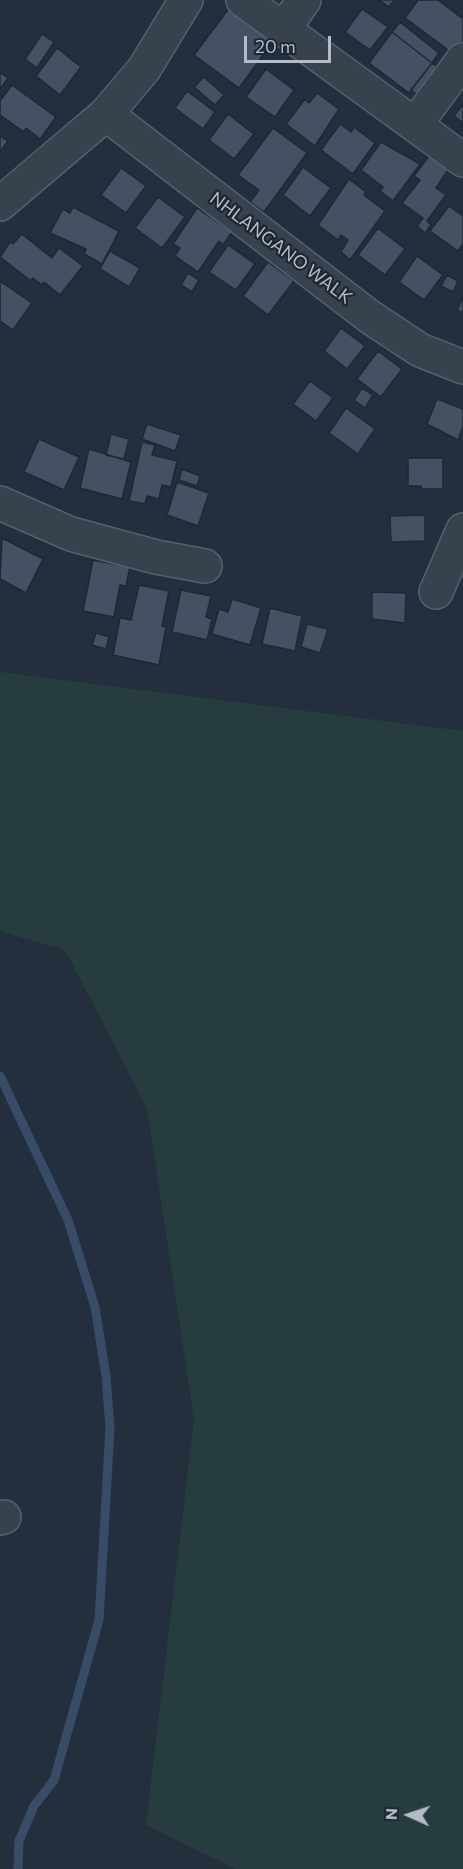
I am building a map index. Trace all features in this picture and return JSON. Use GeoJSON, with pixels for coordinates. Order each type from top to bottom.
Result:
{"type":"FeatureCollection","features":[{"type":"Feature","properties":{"kind":"street"},"geometry":{"type":"LineString","coordinates":[[0,204],[106,114],[144,69],[186,0]]}},
{"type":"Feature","properties":{"kind":"street"},"geometry":{"type":"LineString","coordinates":[[243,0],[463,160]]}},
{"type":"Feature","properties":{"kind":"street"},"geometry":{"type":"LineString","coordinates":[[284,29],[304,0]]}},
{"type":"Feature","properties":{"kind":"street"},"geometry":{"type":"LineString","coordinates":[[415,125],[463,60]]}},
{"type":"Feature","properties":{"kind":"street","name":"NHLANGANO WALK"},"geometry":{"type":"LineString","coordinates":[[106,114],[370,316],[420,350],[463,367]]}},
{"type":"Feature","properties":{"kind":"street"},"geometry":{"type":"LineString","coordinates":[[0,503],[71,534],[156,557],[205,566]]}},
{"type":"Feature","properties":{"kind":"street"},"geometry":{"type":"LineString","coordinates":[[436,592],[463,530]]}},
{"type":"Feature","properties":{"kind":"green space"},"geometry":{"type":"Polygon","coordinates":[[[0,672],[463,731],[463,1869],[236,1869],[146,1825],[194,1419],[147,1108],[65,950],[0,931],[0,672]]]}},
{"type":"Feature","properties":{"kind":"building"},"geometry":{"type":"Polygon","coordinates":[[[379,0],[394,0],[389,7],[379,0]]]}},
{"type":"Feature","properties":{"kind":"building"},"geometry":{"type":"Polygon","coordinates":[[[418,0],[438,0],[463,19],[463,45],[455,55],[405,18],[418,0]]]}},
{"type":"Feature","properties":{"kind":"building"},"geometry":{"type":"Polygon","coordinates":[[[230,7],[274,40],[239,88],[194,55],[230,7]]]}},
{"type":"Feature","properties":{"kind":"building"},"geometry":{"type":"Polygon","coordinates":[[[362,9],[388,27],[370,50],[345,32],[362,9]]]}},
{"type":"Feature","properties":{"kind":"building"},"geometry":{"type":"Polygon","coordinates":[[[400,22],[439,53],[432,63],[392,32],[400,22]]]}},
{"type":"Feature","properties":{"kind":"building"},"geometry":{"type":"Polygon","coordinates":[[[392,32],[432,63],[409,93],[369,63],[392,32]]]}},
{"type":"Feature","properties":{"kind":"building"},"geometry":{"type":"Polygon","coordinates":[[[42,34],[54,42],[37,68],[25,59],[42,34]]]}},
{"type":"Feature","properties":{"kind":"building"},"geometry":{"type":"Polygon","coordinates":[[[57,48],[81,67],[60,95],[36,76],[57,48]]]}},
{"type":"Feature","properties":{"kind":"building"},"geometry":{"type":"Polygon","coordinates":[[[432,63],[446,74],[420,97],[411,90],[432,63]]]}},
{"type":"Feature","properties":{"kind":"building"},"geometry":{"type":"Polygon","coordinates":[[[266,69],[294,90],[275,117],[246,97],[266,69]]]}},
{"type":"Feature","properties":{"kind":"building"},"geometry":{"type":"Polygon","coordinates":[[[0,72],[8,78],[0,89],[0,72]]]}},
{"type":"Feature","properties":{"kind":"building"},"geometry":{"type":"Polygon","coordinates":[[[204,77],[224,95],[215,105],[194,87],[204,77]]]}},
{"type":"Feature","properties":{"kind":"building"},"geometry":{"type":"Polygon","coordinates":[[[12,85],[56,117],[40,139],[26,128],[24,132],[0,115],[0,101],[12,85]]]}},
{"type":"Feature","properties":{"kind":"building"},"geometry":{"type":"Polygon","coordinates":[[[187,91],[215,112],[203,129],[175,108],[187,91]]]}},
{"type":"Feature","properties":{"kind":"building"},"geometry":{"type":"Polygon","coordinates":[[[317,93],[339,109],[315,146],[286,124],[305,99],[309,103],[317,93]]]}},
{"type":"Feature","properties":{"kind":"building"},"geometry":{"type":"Polygon","coordinates":[[[463,104],[463,123],[454,116],[463,104]]]}},
{"type":"Feature","properties":{"kind":"building"},"geometry":{"type":"Polygon","coordinates":[[[228,114],[254,134],[234,159],[209,140],[228,114]]]}},
{"type":"Feature","properties":{"kind":"building"},"geometry":{"type":"Polygon","coordinates":[[[340,124],[351,132],[354,127],[375,143],[353,174],[321,150],[340,124]]]}},
{"type":"Feature","properties":{"kind":"building"},"geometry":{"type":"Polygon","coordinates":[[[273,128],[307,153],[264,212],[250,202],[259,190],[238,175],[273,128]]]}},
{"type":"Feature","properties":{"kind":"building"},"geometry":{"type":"Polygon","coordinates":[[[0,136],[8,141],[0,152],[0,136]]]}},
{"type":"Feature","properties":{"kind":"building"},"geometry":{"type":"Polygon","coordinates":[[[381,142],[420,164],[393,201],[380,191],[383,187],[361,170],[381,142]]]}},
{"type":"Feature","properties":{"kind":"building"},"geometry":{"type":"Polygon","coordinates":[[[429,156],[448,170],[436,188],[446,195],[427,221],[431,225],[425,233],[417,226],[423,218],[402,203],[420,180],[414,176],[429,156]]]}},
{"type":"Feature","properties":{"kind":"building"},"geometry":{"type":"Polygon","coordinates":[[[303,167],[331,188],[310,216],[283,195],[303,167]]]}},
{"type":"Feature","properties":{"kind":"building"},"geometry":{"type":"Polygon","coordinates":[[[121,168],[146,186],[126,213],[101,195],[121,168]]]}},
{"type":"Feature","properties":{"kind":"building"},"geometry":{"type":"Polygon","coordinates":[[[349,179],[366,192],[364,195],[385,211],[350,260],[341,252],[348,240],[341,235],[338,240],[318,225],[349,179]]]}},
{"type":"Feature","properties":{"kind":"building"},"geometry":{"type":"Polygon","coordinates":[[[158,197],[185,217],[162,248],[135,228],[158,197]]]}},
{"type":"Feature","properties":{"kind":"building"},"geometry":{"type":"Polygon","coordinates":[[[449,206],[463,216],[463,244],[458,251],[430,231],[449,206]]]}},
{"type":"Feature","properties":{"kind":"building"},"geometry":{"type":"Polygon","coordinates":[[[73,207],[119,231],[102,264],[84,254],[86,249],[50,233],[63,209],[70,213],[73,207]]]}},
{"type":"Feature","properties":{"kind":"building"},"geometry":{"type":"Polygon","coordinates":[[[197,208],[232,232],[223,245],[219,241],[198,272],[175,256],[180,248],[173,244],[197,208]]]}},
{"type":"Feature","properties":{"kind":"building"},"geometry":{"type":"Polygon","coordinates":[[[378,228],[405,249],[385,275],[358,255],[378,228]]]}},
{"type":"Feature","properties":{"kind":"building"},"geometry":{"type":"Polygon","coordinates":[[[22,234],[52,258],[59,248],[83,266],[60,295],[44,282],[42,285],[33,278],[31,281],[0,257],[10,242],[13,244],[22,234]]]}},
{"type":"Feature","properties":{"kind":"building"},"geometry":{"type":"Polygon","coordinates":[[[228,245],[255,264],[236,290],[209,272],[228,245]]]}},
{"type":"Feature","properties":{"kind":"building"},"geometry":{"type":"Polygon","coordinates":[[[110,251],[140,268],[129,287],[100,269],[110,251]]]}},
{"type":"Feature","properties":{"kind":"building"},"geometry":{"type":"Polygon","coordinates":[[[417,256],[443,275],[424,300],[399,282],[417,256]]]}},
{"type":"Feature","properties":{"kind":"building"},"geometry":{"type":"Polygon","coordinates":[[[268,262],[294,281],[268,315],[243,296],[268,262]]]}},
{"type":"Feature","properties":{"kind":"building"},"geometry":{"type":"Polygon","coordinates":[[[188,273],[199,280],[192,292],[181,285],[188,273]]]}},
{"type":"Feature","properties":{"kind":"building"},"geometry":{"type":"Polygon","coordinates":[[[447,275],[458,281],[453,292],[441,286],[447,275]]]}},
{"type":"Feature","properties":{"kind":"building"},"geometry":{"type":"Polygon","coordinates":[[[0,281],[32,303],[13,330],[0,321],[0,281]]]}},
{"type":"Feature","properties":{"kind":"building"},"geometry":{"type":"Polygon","coordinates":[[[463,297],[463,313],[457,310],[463,297]]]}},
{"type":"Feature","properties":{"kind":"building"},"geometry":{"type":"Polygon","coordinates":[[[341,328],[365,346],[347,369],[324,351],[341,328]]]}},
{"type":"Feature","properties":{"kind":"building"},"geometry":{"type":"Polygon","coordinates":[[[378,351],[402,369],[381,397],[357,379],[378,351]]]}},
{"type":"Feature","properties":{"kind":"building"},"geometry":{"type":"Polygon","coordinates":[[[310,381],[333,398],[316,421],[293,404],[310,381]]]}},
{"type":"Feature","properties":{"kind":"building"},"geometry":{"type":"Polygon","coordinates":[[[362,388],[373,395],[365,408],[354,400],[362,388]]]}},
{"type":"Feature","properties":{"kind":"building"},"geometry":{"type":"Polygon","coordinates":[[[437,399],[463,409],[463,427],[458,440],[427,424],[437,399]]]}},
{"type":"Feature","properties":{"kind":"building"},"geometry":{"type":"Polygon","coordinates":[[[346,408],[375,429],[358,454],[329,433],[346,408]]]}},
{"type":"Feature","properties":{"kind":"building"},"geometry":{"type":"Polygon","coordinates":[[[147,424],[181,435],[175,451],[142,439],[147,424]]]}},
{"type":"Feature","properties":{"kind":"building"},"geometry":{"type":"Polygon","coordinates":[[[111,434],[129,439],[124,459],[106,455],[111,434]]]}},
{"type":"Feature","properties":{"kind":"building"},"geometry":{"type":"Polygon","coordinates":[[[39,439],[79,457],[64,490],[24,472],[39,439]]]}},
{"type":"Feature","properties":{"kind":"building"},"geometry":{"type":"Polygon","coordinates":[[[142,442],[155,445],[152,455],[177,461],[171,487],[162,485],[159,499],[147,496],[145,504],[129,501],[142,442]]]}},
{"type":"Feature","properties":{"kind":"building"},"geometry":{"type":"Polygon","coordinates":[[[89,449],[131,462],[122,499],[80,488],[89,449]]]}},
{"type":"Feature","properties":{"kind":"building"},"geometry":{"type":"Polygon","coordinates":[[[408,458],[443,458],[443,489],[408,486],[408,458]]]}},
{"type":"Feature","properties":{"kind":"building"},"geometry":{"type":"Polygon","coordinates":[[[182,469],[200,476],[197,486],[179,480],[182,469]]]}},
{"type":"Feature","properties":{"kind":"building"},"geometry":{"type":"Polygon","coordinates":[[[177,482],[209,493],[198,526],[167,515],[177,482]]]}},
{"type":"Feature","properties":{"kind":"building"},"geometry":{"type":"Polygon","coordinates":[[[425,515],[425,541],[391,542],[390,516],[425,515]]]}},
{"type":"Feature","properties":{"kind":"building"},"geometry":{"type":"Polygon","coordinates":[[[2,538],[43,559],[26,593],[0,579],[2,538]]]}},
{"type":"Feature","properties":{"kind":"building"},"geometry":{"type":"Polygon","coordinates":[[[93,560],[130,567],[126,586],[120,585],[114,617],[83,611],[93,560]]]}},
{"type":"Feature","properties":{"kind":"building"},"geometry":{"type":"Polygon","coordinates":[[[139,585],[169,591],[162,626],[166,627],[159,665],[113,655],[120,618],[131,620],[139,585]]]}},
{"type":"Feature","properties":{"kind":"building"},"geometry":{"type":"Polygon","coordinates":[[[181,590],[211,596],[206,617],[212,619],[207,640],[172,632],[181,590]]]}},
{"type":"Feature","properties":{"kind":"building"},"geometry":{"type":"Polygon","coordinates":[[[372,592],[406,593],[405,623],[372,619],[372,592]]]}},
{"type":"Feature","properties":{"kind":"building"},"geometry":{"type":"Polygon","coordinates":[[[232,599],[261,608],[250,645],[212,634],[219,609],[228,612],[232,599]]]}},
{"type":"Feature","properties":{"kind":"building"},"geometry":{"type":"Polygon","coordinates":[[[270,608],[302,616],[295,651],[262,644],[270,608]]]}},
{"type":"Feature","properties":{"kind":"building"},"geometry":{"type":"Polygon","coordinates":[[[307,624],[328,629],[320,653],[301,647],[307,624]]]}},
{"type":"Feature","properties":{"kind":"building"},"geometry":{"type":"Polygon","coordinates":[[[96,633],[109,637],[106,649],[92,645],[96,633]]]}},
{"type":"Feature","properties":{"kind":"waterway"},"geometry":{"type":"LineString","coordinates":[[0,1076],[68,1220],[95,1307],[106,1376],[110,1428],[99,1620],[54,1780],[34,1806],[19,1841],[18,1869]]}}]}
